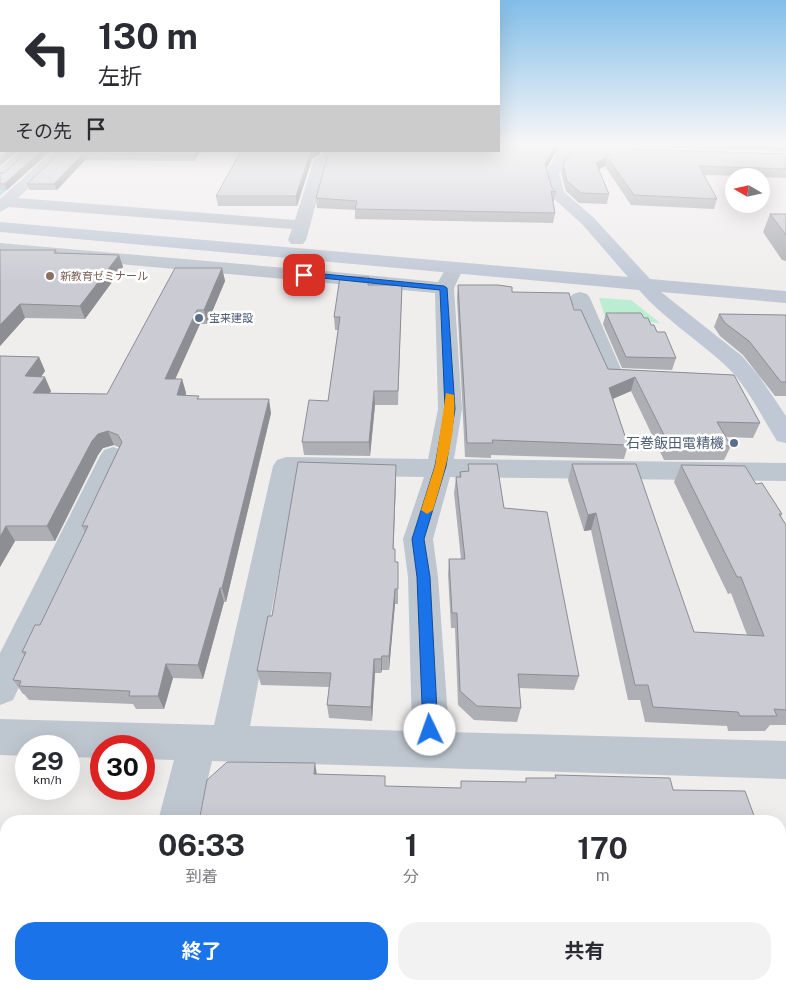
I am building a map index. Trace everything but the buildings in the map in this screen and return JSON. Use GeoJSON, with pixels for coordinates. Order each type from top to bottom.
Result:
{"type":"FeatureCollection","features":[{"type":"Feature","properties":{"kind":"street"},"geometry":{"type":"LineString","coordinates":[[3,216],[25,191]]}},
{"type":"Feature","properties":{"kind":"street"},"geometry":{"type":"LineString","coordinates":[[298,232],[311,191]]}},
{"type":"Feature","properties":{"kind":"street"},"geometry":{"type":"LineString","coordinates":[[556,191],[557,194],[588,221],[669,311],[734,361],[783,425]]}},
{"type":"Feature","properties":{"kind":"street"},"geometry":{"type":"LineString","coordinates":[[3,216],[298,232],[628,267],[707,273]]}},
{"type":"Feature","properties":{"kind":"street"},"geometry":{"type":"LineString","coordinates":[[3,216],[314,254],[449,279]]}},
{"type":"Feature","properties":{"kind":"street"},"geometry":{"type":"LineString","coordinates":[[0,248],[304,275],[645,285],[786,297]]}},
{"type":"Feature","properties":{"kind":"street"},"geometry":{"type":"LineString","coordinates":[[304,275],[314,254]]}},
{"type":"Feature","properties":{"kind":"street"},"geometry":{"type":"LineString","coordinates":[[431,749],[423,577],[418,539],[440,466],[450,409],[449,279]]}},
{"type":"Feature","properties":{"kind":"street"},"geometry":{"type":"LineString","coordinates":[[580,298],[612,376],[661,378]]}},
{"type":"Feature","properties":{"kind":"street"},"geometry":{"type":"LineString","coordinates":[[719,380],[751,381]]}},
{"type":"Feature","properties":{"kind":"street"},"geometry":{"type":"LineString","coordinates":[[0,689],[114,456]]}},
{"type":"Feature","properties":{"kind":"street"},"geometry":{"type":"LineString","coordinates":[[181,815],[213,743],[286,466],[440,466],[786,472]]}},
{"type":"Feature","properties":{"kind":"street"},"geometry":{"type":"LineString","coordinates":[[0,737],[786,760]]}},
{"type":"Feature","properties":{"kind":"green space"},"geometry":{"type":"Polygon","coordinates":[[[599,298],[631,300],[660,323],[606,320],[599,298]]]}},
{"type":"Feature","properties":{"kind":"waterway"},"geometry":{"type":"LineString","coordinates":[[0,194],[3,191]]}},
{"type":"Feature","properties":{"kind":"slow traffic"},"geometry":{"type":"LineString","coordinates":[[427,510],[440,466],[450,409],[449,395]]}},
{"type":"Feature","properties":{"kind":"place","name":"新教育ゼミナール"},"geometry":{"type":"Point","coordinates":[50,276]}},
{"type":"Feature","properties":{"kind":"place","name":"宝来建設"},"geometry":{"type":"Point","coordinates":[199,318]}},
{"type":"Feature","properties":{"kind":"place","name":"石巻飯田電精機"},"geometry":{"type":"Point","coordinates":[734,443]}},
{"type":"Feature","properties":{"kind":"route"},"geometry":{"type":"LineString","coordinates":[[304,275],[444,288],[450,409],[440,466],[418,539],[423,577],[430,730]]}}]}
